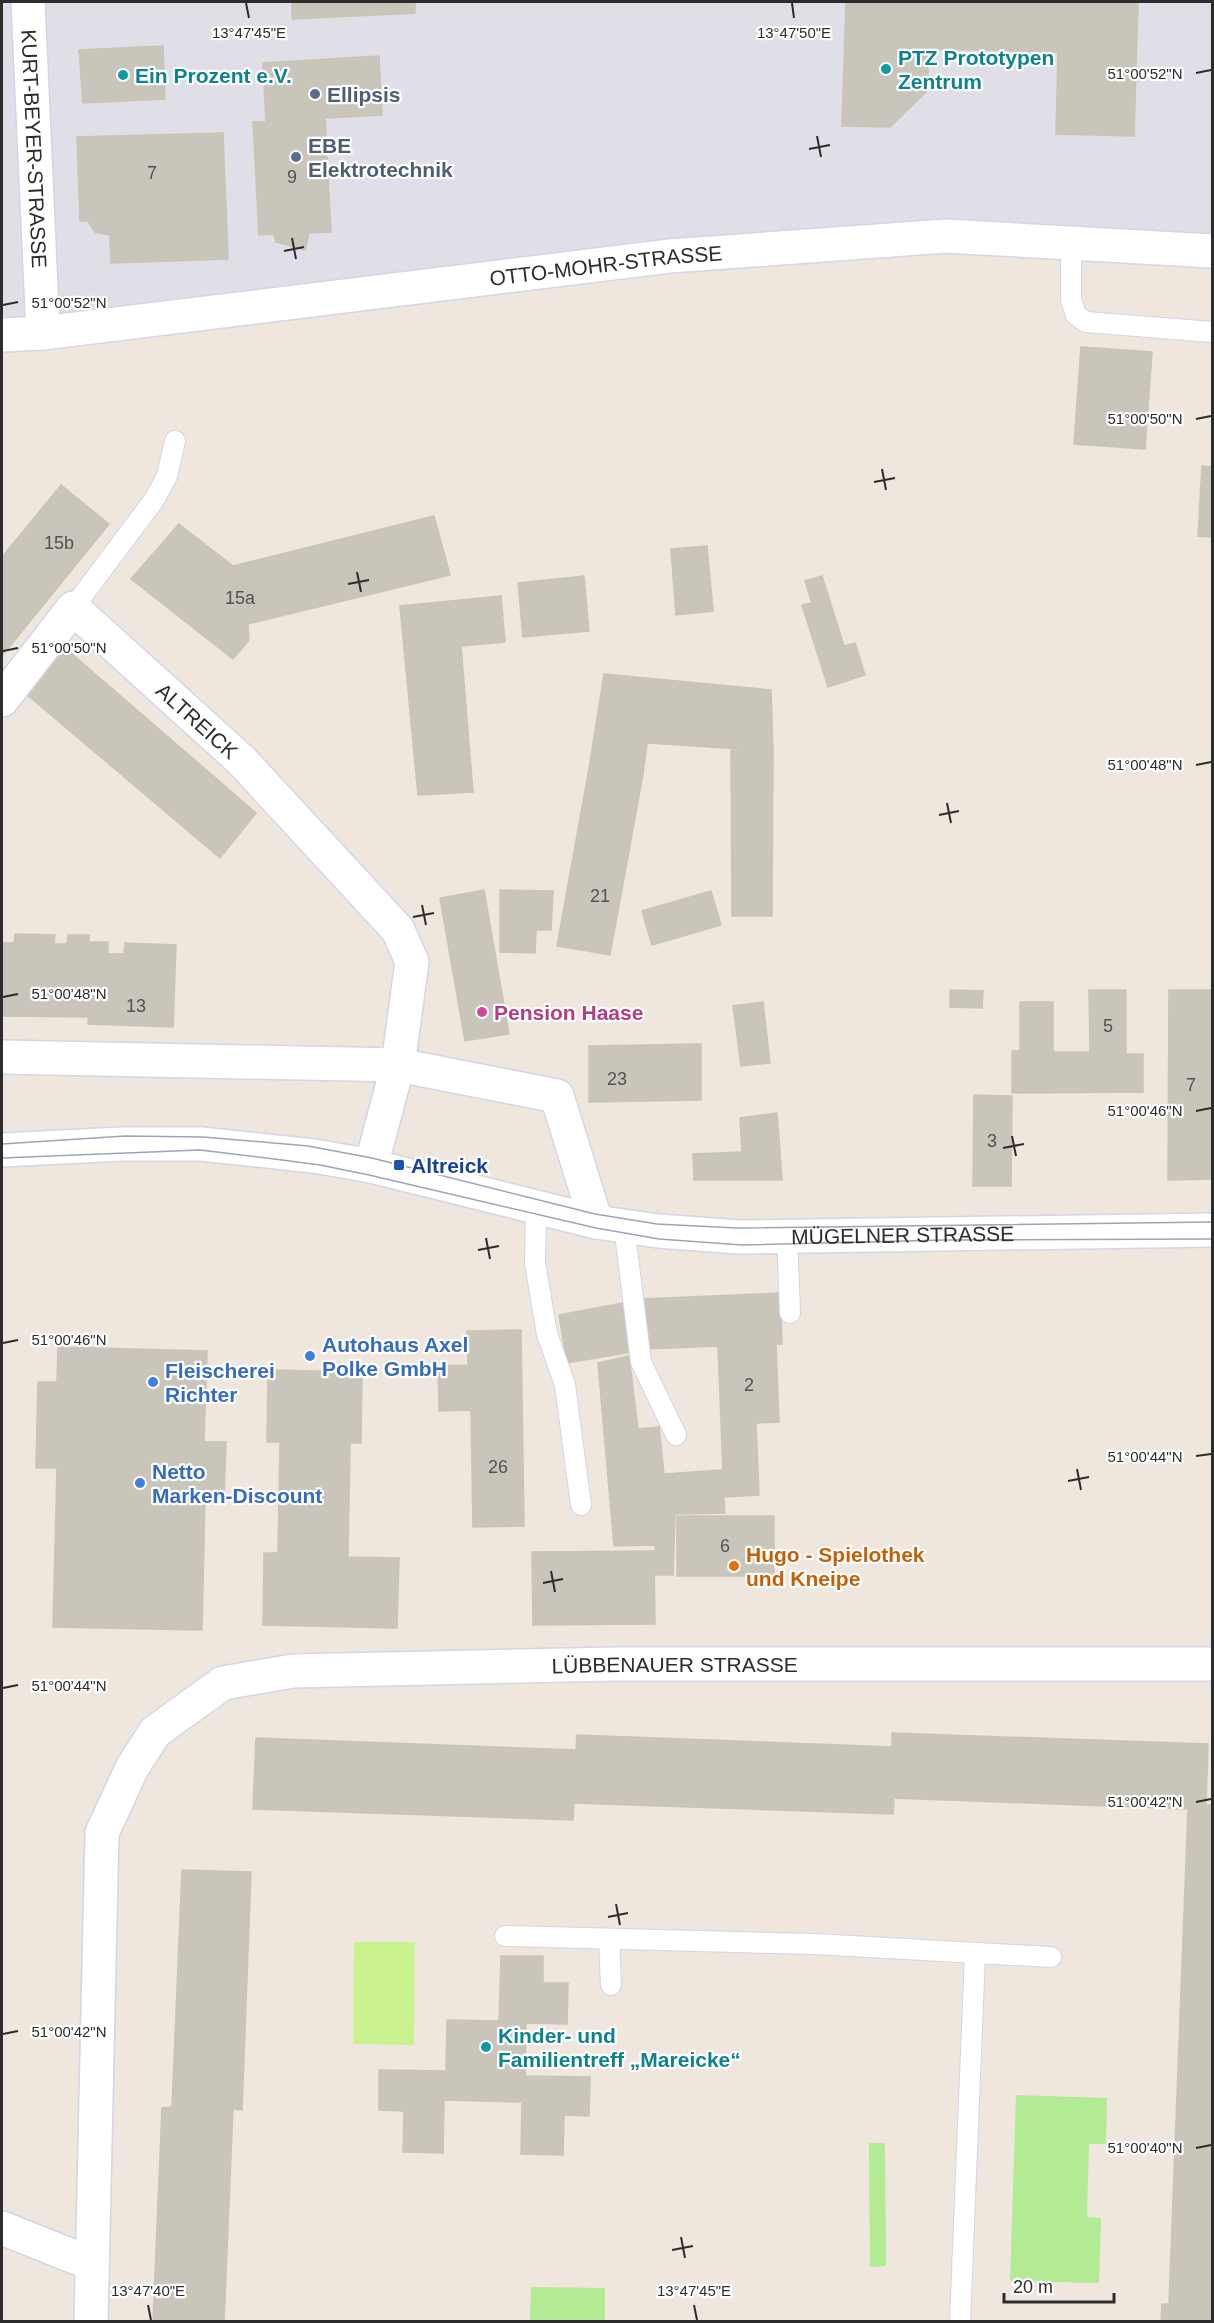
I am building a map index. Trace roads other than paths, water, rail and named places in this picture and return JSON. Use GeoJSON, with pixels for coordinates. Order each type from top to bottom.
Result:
{"type":"FeatureCollection","features":[{"type":"Feature","properties":{"kind":"street","name":"KURT-BEYER-STRASSE"},"geometry":{"type":"LineString","coordinates":[[28,2],[43,333]]}},
{"type":"Feature","properties":{"kind":"street","name":"OTTO-MOHR-STRASSE"},"geometry":{"type":"LineString","coordinates":[[2,334],[43,333],[670,256],[946,236],[1212,251]]}},
{"type":"Feature","properties":{"kind":"street"},"geometry":{"type":"LineString","coordinates":[[2,700],[73,608]]}},
{"type":"Feature","properties":{"kind":"street","name":"ALTREICK"},"geometry":{"type":"LineString","coordinates":[[73,608],[241,760],[398,930],[412,962],[398,1065],[371,1166]]}},
{"type":"Feature","properties":{"kind":"street"},"geometry":{"type":"LineString","coordinates":[[2,1057],[398,1065],[557,1096],[610,1224]]}},
{"type":"Feature","properties":{"kind":"street"},"geometry":{"type":"LineString","coordinates":[[2,1150],[122,1144],[201,1144],[314,1156],[371,1166],[610,1224]]}},
{"type":"Feature","properties":{"kind":"street","name":"MÜGELNER STRASSE"},"geometry":{"type":"LineString","coordinates":[[610,1224],[658,1231],[739,1237],[1212,1230]]}},
{"type":"Feature","properties":{"kind":"street","name":"LÜBBENAUER STRASSE"},"geometry":{"type":"LineString","coordinates":[[92,2264],[102,1833],[132,1768],[155,1732],[223,1683],[293,1671],[615,1664],[1212,1664]]}},
{"type":"Feature","properties":{"kind":"street"},"geometry":{"type":"LineString","coordinates":[[2,2228],[92,2264],[91,2322]]}},
{"type":"Feature","properties":{"kind":"lane"},"geometry":{"type":"LineString","coordinates":[[1071,243],[1071,300],[1076,315],[1086,322],[1212,332]]}},
{"type":"Feature","properties":{"kind":"lane"},"geometry":{"type":"LineString","coordinates":[[73,608],[154,500],[167,476],[176,441]]}},
{"type":"Feature","properties":{"kind":"lane"},"geometry":{"type":"LineString","coordinates":[[536,1207],[535,1263],[547,1334],[564,1384],[580,1505]]}},
{"type":"Feature","properties":{"kind":"lane"},"geometry":{"type":"LineString","coordinates":[[610,1224],[641,1362],[676,1435]]}},
{"type":"Feature","properties":{"kind":"lane"},"geometry":{"type":"LineString","coordinates":[[787,1236],[790,1313]]}},
{"type":"Feature","properties":{"kind":"lane"},"geometry":{"type":"LineString","coordinates":[[505,1936],[815,1944],[1051,1957]]}},
{"type":"Feature","properties":{"kind":"lane"},"geometry":{"type":"LineString","coordinates":[[609,1939],[611,1985]]}},
{"type":"Feature","properties":{"kind":"lane"},"geometry":{"type":"LineString","coordinates":[[960,2322],[975,1954]]}},
{"type":"Feature","properties":{"kind":"tram line"},"geometry":{"type":"LineString","coordinates":[[2,1144],[125,1136],[203,1137],[308,1146],[372,1158],[595,1214],[657,1224],[736,1228],[1212,1222]]}},
{"type":"Feature","properties":{"kind":"tram line"},"geometry":{"type":"LineString","coordinates":[[2,1158],[200,1150],[320,1165],[596,1228],[659,1239],[742,1245],[945,1240],[1212,1239]]}},
{"type":"Feature","properties":{"kind":"place","name":"PTZ Prototypen Zentrum"},"geometry":{"type":"Point","coordinates":[886,69]}},
{"type":"Feature","properties":{"kind":"place","name":"Ein Prozent e.V."},"geometry":{"type":"Point","coordinates":[123,75]}},
{"type":"Feature","properties":{"kind":"place","name":"Ellipsis"},"geometry":{"type":"Point","coordinates":[315,94]}},
{"type":"Feature","properties":{"kind":"place","name":"EBE Elektrotechnik"},"geometry":{"type":"Point","coordinates":[296,157]}},
{"type":"Feature","properties":{"kind":"place","name":"Pension Haase"},"geometry":{"type":"Point","coordinates":[482,1012]}},
{"type":"Feature","properties":{"kind":"place","name":"Altreick"},"geometry":{"type":"Point","coordinates":[399,1165]}},
{"type":"Feature","properties":{"kind":"place","name":"Autohaus Axel Polke GmbH"},"geometry":{"type":"Point","coordinates":[310,1356]}},
{"type":"Feature","properties":{"kind":"place","name":"Fleischerei Richter"},"geometry":{"type":"Point","coordinates":[153,1382]}},
{"type":"Feature","properties":{"kind":"place","name":"Netto Marken-Discount"},"geometry":{"type":"Point","coordinates":[140,1483]}},
{"type":"Feature","properties":{"kind":"place","name":"Hugo - Spielothek und Kneipe"},"geometry":{"type":"Point","coordinates":[734,1566]}},
{"type":"Feature","properties":{"kind":"place","name":"Kinder- und Familientreff „Mareicke“"},"geometry":{"type":"Point","coordinates":[486,2047]}}]}
